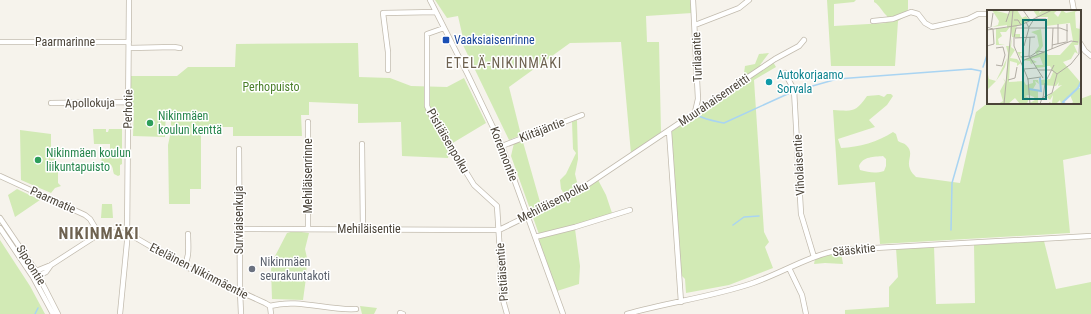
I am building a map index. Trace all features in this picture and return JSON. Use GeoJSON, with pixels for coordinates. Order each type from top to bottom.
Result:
{"type":"FeatureCollection","features":[{"type":"Feature","properties":{"kind":"street","name":"Perhotie"},"geometry":{"type":"LineString","coordinates":[[120,314],[127,234],[129,0]]}},
{"type":"Feature","properties":{"kind":"street","name":"Korennontie"},"geometry":{"type":"LineString","coordinates":[[430,0],[502,146],[563,314]]}},
{"type":"Feature","properties":{"kind":"street","name":"Turilaantie"},"geometry":{"type":"LineString","coordinates":[[693,0],[698,99],[695,113]]}},
{"type":"Feature","properties":{"kind":"street"},"geometry":{"type":"LineString","coordinates":[[695,25],[739,8],[749,0]]}},
{"type":"Feature","properties":{"kind":"street"},"geometry":{"type":"LineString","coordinates":[[1072,0],[1074,10]]}},
{"type":"Feature","properties":{"kind":"street"},"geometry":{"type":"LineString","coordinates":[[388,70],[388,52],[383,13],[436,12]]}},
{"type":"Feature","properties":{"kind":"street"},"geometry":{"type":"LineString","coordinates":[[873,21],[893,19],[911,12],[918,14],[925,23],[932,27],[968,19],[978,14],[987,14]]}},
{"type":"Feature","properties":{"kind":"street","name":"Pistiäisenpolku"},"geometry":{"type":"LineString","coordinates":[[444,28],[427,34],[427,106],[432,117],[474,186],[497,206],[499,230]]}},
{"type":"Feature","properties":{"kind":"street","name":"Muurahaisenreitti"},"geometry":{"type":"LineString","coordinates":[[681,302],[669,130],[775,59],[799,46],[804,40]]}},
{"type":"Feature","properties":{"kind":"street","name":"Paarmarinne"},"geometry":{"type":"LineString","coordinates":[[0,42],[129,42]]}},
{"type":"Feature","properties":{"kind":"street"},"geometry":{"type":"LineString","coordinates":[[1081,46],[1091,56]]}},
{"type":"Feature","properties":{"kind":"street"},"geometry":{"type":"LineString","coordinates":[[129,48],[180,48]]}},
{"type":"Feature","properties":{"kind":"street","name":"Viholaisentie"},"geometry":{"type":"LineString","coordinates":[[785,73],[792,86],[794,95],[802,214],[814,257]]}},
{"type":"Feature","properties":{"kind":"street","name":"Apollokuja"},"geometry":{"type":"LineString","coordinates":[[51,103],[128,102]]}},
{"type":"Feature","properties":{"kind":"street","name":"Kiitäjäntie"},"geometry":{"type":"LineString","coordinates":[[502,146],[582,115]]}},
{"type":"Feature","properties":{"kind":"street","name":"Mehiläisenrinne"},"geometry":{"type":"LineString","coordinates":[[308,122],[308,229]]}},
{"type":"Feature","properties":{"kind":"street","name":"Mehiläisenpolku"},"geometry":{"type":"LineString","coordinates":[[499,230],[575,193],[669,130]]}},
{"type":"Feature","properties":{"kind":"street"},"geometry":{"type":"LineString","coordinates":[[362,144],[362,230]]}},
{"type":"Feature","properties":{"kind":"street","name":"Surviaisenkuja"},"geometry":{"type":"LineString","coordinates":[[239,149],[241,314]]}},
{"type":"Feature","properties":{"kind":"street","name":"Paarmatie"},"geometry":{"type":"LineString","coordinates":[[0,176],[85,215],[90,219],[99,234]]}},
{"type":"Feature","properties":{"kind":"street"},"geometry":{"type":"LineString","coordinates":[[535,237],[575,227],[630,210]]}},
{"type":"Feature","properties":{"kind":"street","name":"Sipoontie"},"geometry":{"type":"LineString","coordinates":[[0,218],[36,271],[58,314]]}},
{"type":"Feature","properties":{"kind":"street","name":"Sipoontie"},"geometry":{"type":"LineString","coordinates":[[0,228],[33,277],[53,314]]}},
{"type":"Feature","properties":{"kind":"street","name":"Mehiläisentie"},"geometry":{"type":"LineString","coordinates":[[240,229],[499,230]]}},
{"type":"Feature","properties":{"kind":"street","name":"Pistiäisentie"},"geometry":{"type":"LineString","coordinates":[[499,230],[503,300],[507,314]]}},
{"type":"Feature","properties":{"kind":"street","name":"Eteläinen Nikinmäentie"},"geometry":{"type":"LineString","coordinates":[[36,271],[51,265],[99,234],[119,232],[127,234],[184,266],[270,306]]}},
{"type":"Feature","properties":{"kind":"street"},"geometry":{"type":"LineString","coordinates":[[184,266],[187,262],[188,256],[188,234]]}},
{"type":"Feature","properties":{"kind":"street","name":"Sääskitie"},"geometry":{"type":"LineString","coordinates":[[631,314],[743,286],[768,277],[822,253],[843,249],[1091,236]]}},
{"type":"Feature","properties":{"kind":"street","name":"Eteläinen Nikinmäentie"},"geometry":{"type":"LineString","coordinates":[[39,276],[46,272],[51,265]]}},
{"type":"Feature","properties":{"kind":"street"},"geometry":{"type":"LineString","coordinates":[[789,268],[802,295],[806,314]]}},
{"type":"Feature","properties":{"kind":"street"},"geometry":{"type":"LineString","coordinates":[[33,277],[36,271]]}},
{"type":"Feature","properties":{"kind":"street"},"geometry":{"type":"LineString","coordinates":[[33,277],[39,276]]}},
{"type":"Feature","properties":{"kind":"street"},"geometry":{"type":"LineString","coordinates":[[271,314],[270,306],[278,304],[305,304],[356,310]]}},
{"type":"Feature","properties":{"kind":"green space"},"geometry":{"type":"Polygon","coordinates":[[[435,0],[691,0],[692,13],[646,16],[647,42],[659,42],[661,132],[631,154],[621,42],[570,43],[509,87],[521,135],[509,140],[463,45],[458,40],[463,38],[458,16],[447,18],[435,0]]]}},
{"type":"Feature","properties":{"kind":"green space"},"geometry":{"type":"Polygon","coordinates":[[[827,0],[856,0],[854,2],[834,4],[834,26],[886,23],[887,16],[874,2],[874,0],[908,0],[906,16],[898,21],[895,66],[831,66],[827,0]]]}},
{"type":"Feature","properties":{"kind":"green space","name":"Perhopuisto"},"geometry":{"type":"Polygon","coordinates":[[[358,43],[359,77],[390,78],[411,86],[447,87],[464,78],[486,123],[451,144],[448,158],[402,156],[401,122],[358,123],[358,104],[309,102],[309,115],[301,115],[302,136],[233,136],[233,127],[201,127],[201,189],[190,189],[190,204],[169,204],[168,145],[171,131],[171,109],[166,110],[165,137],[133,136],[134,110],[128,109],[130,76],[177,76],[188,67],[235,67],[236,44],[358,43]]]}},
{"type":"Feature","properties":{"kind":"green space"},"geometry":{"type":"Polygon","coordinates":[[[769,53],[760,65],[765,66],[773,62],[776,67],[754,80],[764,232],[769,242],[765,247],[773,268],[729,285],[686,293],[685,279],[681,275],[671,132],[748,80],[744,73],[745,66],[755,64],[759,54],[769,53]]]}},
{"type":"Feature","properties":{"kind":"green space"},"geometry":{"type":"Polygon","coordinates":[[[887,94],[891,94],[893,96],[887,105],[869,120],[875,127],[838,139],[841,148],[881,139],[893,132],[896,134],[898,141],[905,144],[909,148],[909,166],[916,177],[960,183],[976,112],[985,105],[1081,104],[1081,99],[1091,95],[1091,154],[1063,160],[1070,233],[880,244],[875,182],[838,185],[833,110],[853,110],[859,106],[867,96],[879,95],[884,97],[887,94]],[[883,156],[863,160],[859,166],[860,170],[874,173],[884,171],[886,159],[883,156]]]}},
{"type":"Feature","properties":{"kind":"green space"},"geometry":{"type":"Polygon","coordinates":[[[577,120],[578,159],[575,174],[579,190],[597,178],[606,195],[612,213],[583,223],[575,229],[580,266],[579,284],[557,291],[539,240],[540,237],[511,156],[514,143],[523,142],[542,209],[566,197],[561,189],[560,180],[566,174],[576,153],[573,149],[572,122],[577,120]]]}},
{"type":"Feature","properties":{"kind":"green space"},"geometry":{"type":"Polygon","coordinates":[[[93,129],[106,129],[106,132],[108,132],[109,129],[122,129],[122,164],[120,165],[120,175],[118,176],[114,174],[110,164],[106,163],[102,166],[101,155],[110,155],[110,144],[94,144],[93,129]]]}},
{"type":"Feature","properties":{"kind":"green space","name":"Nikinmäen koulun liikuntapuisto"},"geometry":{"type":"Polygon","coordinates":[[[20,130],[51,134],[51,150],[58,165],[58,183],[61,186],[55,188],[51,193],[21,180],[20,130]]]}},
{"type":"Feature","properties":{"kind":"green space"},"geometry":{"type":"Polygon","coordinates":[[[17,189],[40,200],[15,217],[8,195],[17,189]]]}},
{"type":"Feature","properties":{"kind":"green space"},"geometry":{"type":"Polygon","coordinates":[[[102,204],[112,204],[113,218],[101,218],[102,204]]]}},
{"type":"Feature","properties":{"kind":"green space"},"geometry":{"type":"Polygon","coordinates":[[[294,231],[309,233],[305,249],[307,258],[303,300],[272,299],[271,269],[273,260],[287,233],[294,231]]]}},
{"type":"Feature","properties":{"kind":"green space"},"geometry":{"type":"Polygon","coordinates":[[[0,240],[30,286],[45,314],[0,314],[0,240]]]}},
{"type":"Feature","properties":{"kind":"green space"},"geometry":{"type":"Polygon","coordinates":[[[1044,241],[1056,289],[1091,282],[1091,314],[845,314],[845,310],[889,307],[889,287],[898,277],[896,248],[934,246],[936,304],[975,303],[974,245],[1044,241]]]}},
{"type":"Feature","properties":{"kind":"green space"},"geometry":{"type":"Polygon","coordinates":[[[841,252],[843,264],[814,264],[815,259],[841,252]]]}},
{"type":"Feature","properties":{"kind":"green space"},"geometry":{"type":"Polygon","coordinates":[[[360,306],[377,308],[374,314],[362,314],[360,306]]]}},
{"type":"Feature","properties":{"kind":"waterway"},"geometry":{"type":"LineString","coordinates":[[983,67],[987,55]]}},
{"type":"Feature","properties":{"kind":"waterway"},"geometry":{"type":"LineString","coordinates":[[795,91],[837,79],[971,69],[981,71],[972,113],[952,183],[951,230]]}},
{"type":"Feature","properties":{"kind":"waterway"},"geometry":{"type":"LineString","coordinates":[[693,117],[697,115],[724,123],[792,92]]}},
{"type":"Feature","properties":{"kind":"waterway"},"geometry":{"type":"LineString","coordinates":[[733,225],[744,217],[759,216]]}},
{"type":"Feature","properties":{"kind":"waterway"},"geometry":{"type":"LineString","coordinates":[[35,314],[38,308]]}},
{"type":"Feature","properties":{"kind":"place","name":"Vaaksiaisenrinne"},"geometry":{"type":"Point","coordinates":[446,40]}},
{"type":"Feature","properties":{"kind":"place","name":"Autokorjaamo Sorvala"},"geometry":{"type":"Point","coordinates":[769,82]}},
{"type":"Feature","properties":{"kind":"place","name":"Nikinmäen koulun kenttä"},"geometry":{"type":"Point","coordinates":[150,123]}},
{"type":"Feature","properties":{"kind":"place","name":"Nikinmäen koulun liikuntapuisto"},"geometry":{"type":"Point","coordinates":[38,160]}},
{"type":"Feature","properties":{"kind":"place","name":"Nikinmäen seurakuntakoti"},"geometry":{"type":"Point","coordinates":[252,269]}},
{"type":"Feature","properties":{"kind":"district","name":"ETELÄ-NIKINMÄKI"},"geometry":{"type":"Point","coordinates":[504,63]}},
{"type":"Feature","properties":{"kind":"district","name":"NIKINMÄKI"},"geometry":{"type":"Point","coordinates":[99,233]}}]}
